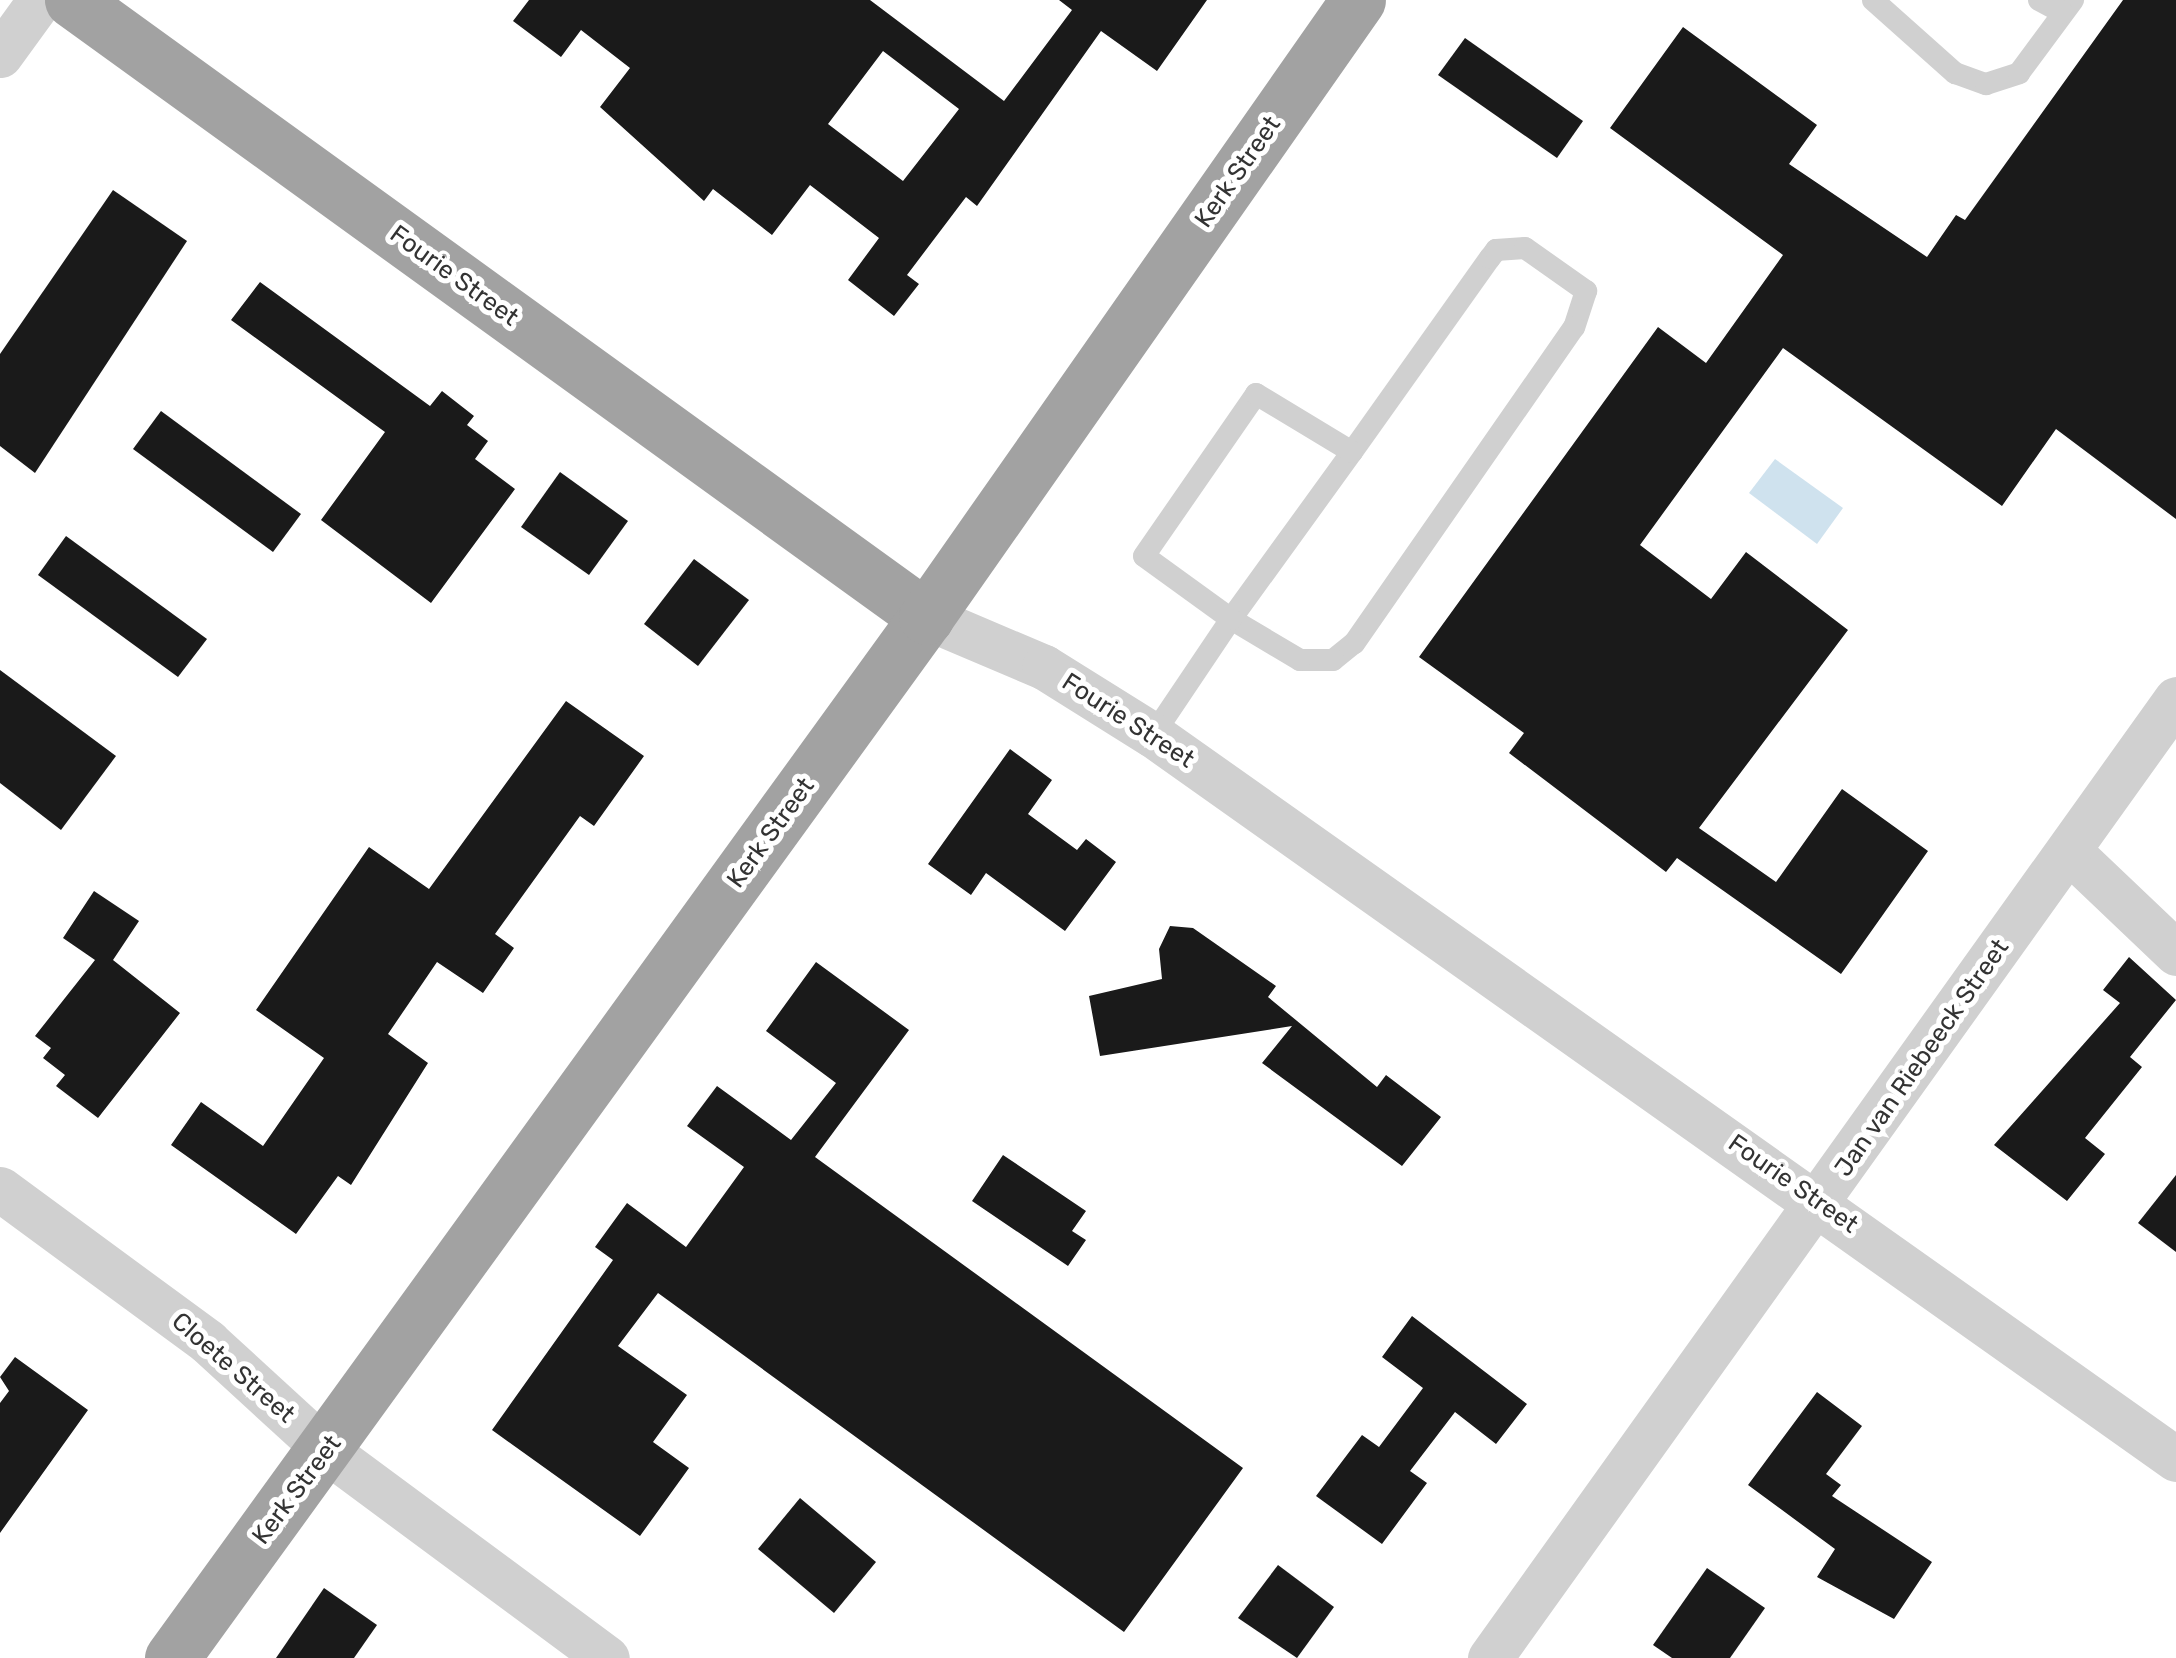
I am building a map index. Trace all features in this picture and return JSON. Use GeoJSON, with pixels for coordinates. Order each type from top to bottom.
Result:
{"type":"FeatureCollection","features":[{"type":"Feature","properties":{"kind":"highway","name":"Fourie Street"},"geometry":{"type":"LineString","coordinates":[[72,0],[926,617]]}},
{"type":"Feature","properties":{"kind":"highway","name":"Kerk Street"},"geometry":{"type":"LineString","coordinates":[[172,1658],[327,1451],[926,617],[1358,0]]}},
{"type":"Feature","properties":{"kind":"street"},"geometry":{"type":"LineString","coordinates":[[0,55],[40,0]]}},
{"type":"Feature","properties":{"kind":"street","name":"Fourie Street"},"geometry":{"type":"LineString","coordinates":[[926,617],[1044,667],[1153,735],[1820,1203],[2176,1459]]}},
{"type":"Feature","properties":{"kind":"street","name":"Jan van Riebeeck Street"},"geometry":{"type":"LineString","coordinates":[[1490,1658],[1820,1203],[2176,699]]}},
{"type":"Feature","properties":{"kind":"street"},"geometry":{"type":"LineString","coordinates":[[2069,851],[2176,952]]}},
{"type":"Feature","properties":{"kind":"street","name":"Cloete Street"},"geometry":{"type":"LineString","coordinates":[[0,1189],[208,1342],[327,1451],[608,1658]]}},
{"type":"Feature","properties":{"kind":"lane"},"geometry":{"type":"LineString","coordinates":[[1873,0],[1955,73],[1986,84],[2019,73],[2068,7],[2039,0]]}},
{"type":"Feature","properties":{"kind":"lane"},"geometry":{"type":"LineString","coordinates":[[1153,735],[1231,619],[1352,452],[1496,250],[1525,248],[1586,291],[1574,327],[1354,643],[1311,664],[1231,619],[1142,552],[1246,403],[1266,393],[1352,452]]}},
{"type":"Feature","properties":{"kind":"water"},"geometry":{"type":"Polygon","coordinates":[[[1775,459],[1843,508],[1817,544],[1749,493],[1775,459]]]}},
{"type":"Feature","properties":{"kind":"building"},"geometry":{"type":"Polygon","coordinates":[[[529,0],[870,0],[1004,101],[1072,10],[1059,0],[1207,0],[1157,71],[1101,31],[977,206],[966,197],[907,275],[919,284],[894,316],[848,280],[879,238],[810,185],[772,235],[713,189],[704,201],[600,107],[630,68],[581,30],[561,57],[513,21],[529,0]],[[883,51],[828,124],[903,181],[959,109],[883,51]]]}},
{"type":"Feature","properties":{"kind":"building"},"geometry":{"type":"Polygon","coordinates":[[[2123,0],[2176,0],[2176,519],[2056,429],[2002,506],[1783,348],[1640,545],[1711,599],[1746,552],[1848,630],[1699,828],[1776,882],[1842,789],[1928,851],[1841,974],[1677,858],[1666,872],[1509,753],[1524,733],[1419,657],[1658,327],[1706,363],[1783,255],[1610,128],[1683,27],[1817,125],[1789,164],[1927,257],[1956,215],[1965,220],[2123,0]]]}},
{"type":"Feature","properties":{"kind":"building"},"geometry":{"type":"Polygon","coordinates":[[[1465,38],[1583,121],[1557,158],[1438,75],[1465,38]]]}},
{"type":"Feature","properties":{"kind":"building"},"geometry":{"type":"Polygon","coordinates":[[[113,190],[187,241],[35,473],[0,446],[0,354],[113,190]]]}},
{"type":"Feature","properties":{"kind":"building"},"geometry":{"type":"Polygon","coordinates":[[[260,282],[430,406],[442,391],[474,416],[467,425],[488,441],[475,459],[515,489],[431,603],[321,520],[385,432],[231,320],[260,282]]]}},
{"type":"Feature","properties":{"kind":"building"},"geometry":{"type":"Polygon","coordinates":[[[161,411],[301,514],[273,552],[133,449],[161,411]]]}},
{"type":"Feature","properties":{"kind":"building"},"geometry":{"type":"Polygon","coordinates":[[[560,472],[628,521],[589,575],[521,527],[560,472]]]}},
{"type":"Feature","properties":{"kind":"building"},"geometry":{"type":"Polygon","coordinates":[[[66,536],[207,639],[178,677],[38,575],[66,536]]]}},
{"type":"Feature","properties":{"kind":"building"},"geometry":{"type":"Polygon","coordinates":[[[694,559],[749,600],[698,666],[644,624],[694,559]]]}},
{"type":"Feature","properties":{"kind":"building"},"geometry":{"type":"Polygon","coordinates":[[[0,670],[116,756],[61,830],[0,783],[0,670]]]}},
{"type":"Feature","properties":{"kind":"building"},"geometry":{"type":"Polygon","coordinates":[[[566,701],[644,756],[594,826],[580,816],[495,934],[514,948],[483,993],[437,962],[388,1034],[428,1063],[351,1185],[338,1176],[296,1234],[171,1145],[201,1102],[263,1146],[324,1058],[256,1010],[369,847],[429,889],[566,701]]]}},
{"type":"Feature","properties":{"kind":"building"},"geometry":{"type":"Polygon","coordinates":[[[1010,749],[1052,780],[1028,814],[1077,850],[1086,839],[1116,862],[1065,931],[986,873],[971,895],[928,864],[1010,749]]]}},
{"type":"Feature","properties":{"kind":"building"},"geometry":{"type":"Polygon","coordinates":[[[94,891],[139,921],[113,960],[180,1013],[98,1118],[56,1086],[65,1075],[43,1058],[51,1048],[35,1036],[95,960],[63,938],[94,891]]]}},
{"type":"Feature","properties":{"kind":"building"},"geometry":{"type":"Polygon","coordinates":[[[1170,926],[1193,928],[1276,986],[1268,997],[1377,1087],[1386,1075],[1441,1117],[1402,1166],[1262,1063],[1292,1026],[1100,1056],[1089,996],[1162,979],[1159,949],[1170,926]]]}},
{"type":"Feature","properties":{"kind":"building"},"geometry":{"type":"Polygon","coordinates":[[[2129,957],[2176,1000],[2130,1057],[2142,1067],[2085,1138],[2105,1154],[2067,1201],[1994,1145],[2120,1003],[2103,990],[2129,957]]]}},
{"type":"Feature","properties":{"kind":"building"},"geometry":{"type":"Polygon","coordinates":[[[816,962],[909,1030],[815,1157],[1243,1468],[1124,1632],[658,1293],[618,1346],[687,1395],[653,1442],[689,1468],[640,1536],[492,1430],[613,1260],[595,1247],[627,1203],[686,1247],[744,1167],[687,1126],[717,1086],[791,1140],[836,1083],[766,1031],[816,962]]]}},
{"type":"Feature","properties":{"kind":"building"},"geometry":{"type":"Polygon","coordinates":[[[1003,1155],[1086,1211],[1072,1231],[1086,1240],[1068,1266],[972,1201],[1003,1155]]]}},
{"type":"Feature","properties":{"kind":"building"},"geometry":{"type":"Polygon","coordinates":[[[2176,1175],[2176,1252],[2138,1223],[2176,1175]]]}},
{"type":"Feature","properties":{"kind":"building"},"geometry":{"type":"Polygon","coordinates":[[[1412,1316],[1527,1404],[1496,1444],[1455,1412],[1410,1471],[1427,1483],[1382,1544],[1316,1496],[1362,1435],[1379,1447],[1423,1388],[1382,1357],[1412,1316]]]}},
{"type":"Feature","properties":{"kind":"building"},"geometry":{"type":"Polygon","coordinates":[[[15,1357],[88,1410],[0,1533],[0,1403],[9,1391],[0,1377],[15,1357]]]}},
{"type":"Feature","properties":{"kind":"building"},"geometry":{"type":"Polygon","coordinates":[[[1817,1392],[1862,1426],[1826,1474],[1841,1485],[1832,1496],[1932,1562],[1894,1619],[1817,1577],[1835,1549],[1748,1485],[1817,1392]]]}},
{"type":"Feature","properties":{"kind":"building"},"geometry":{"type":"Polygon","coordinates":[[[800,1498],[876,1562],[834,1613],[758,1549],[800,1498]]]}},
{"type":"Feature","properties":{"kind":"building"},"geometry":{"type":"Polygon","coordinates":[[[1278,1565],[1334,1607],[1297,1658],[1238,1618],[1278,1565]]]}},
{"type":"Feature","properties":{"kind":"building"},"geometry":{"type":"Polygon","coordinates":[[[1707,1568],[1765,1608],[1730,1658],[1672,1658],[1653,1645],[1707,1568]]]}},
{"type":"Feature","properties":{"kind":"building"},"geometry":{"type":"Polygon","coordinates":[[[324,1588],[377,1625],[354,1658],[276,1658],[324,1588]]]}}]}
